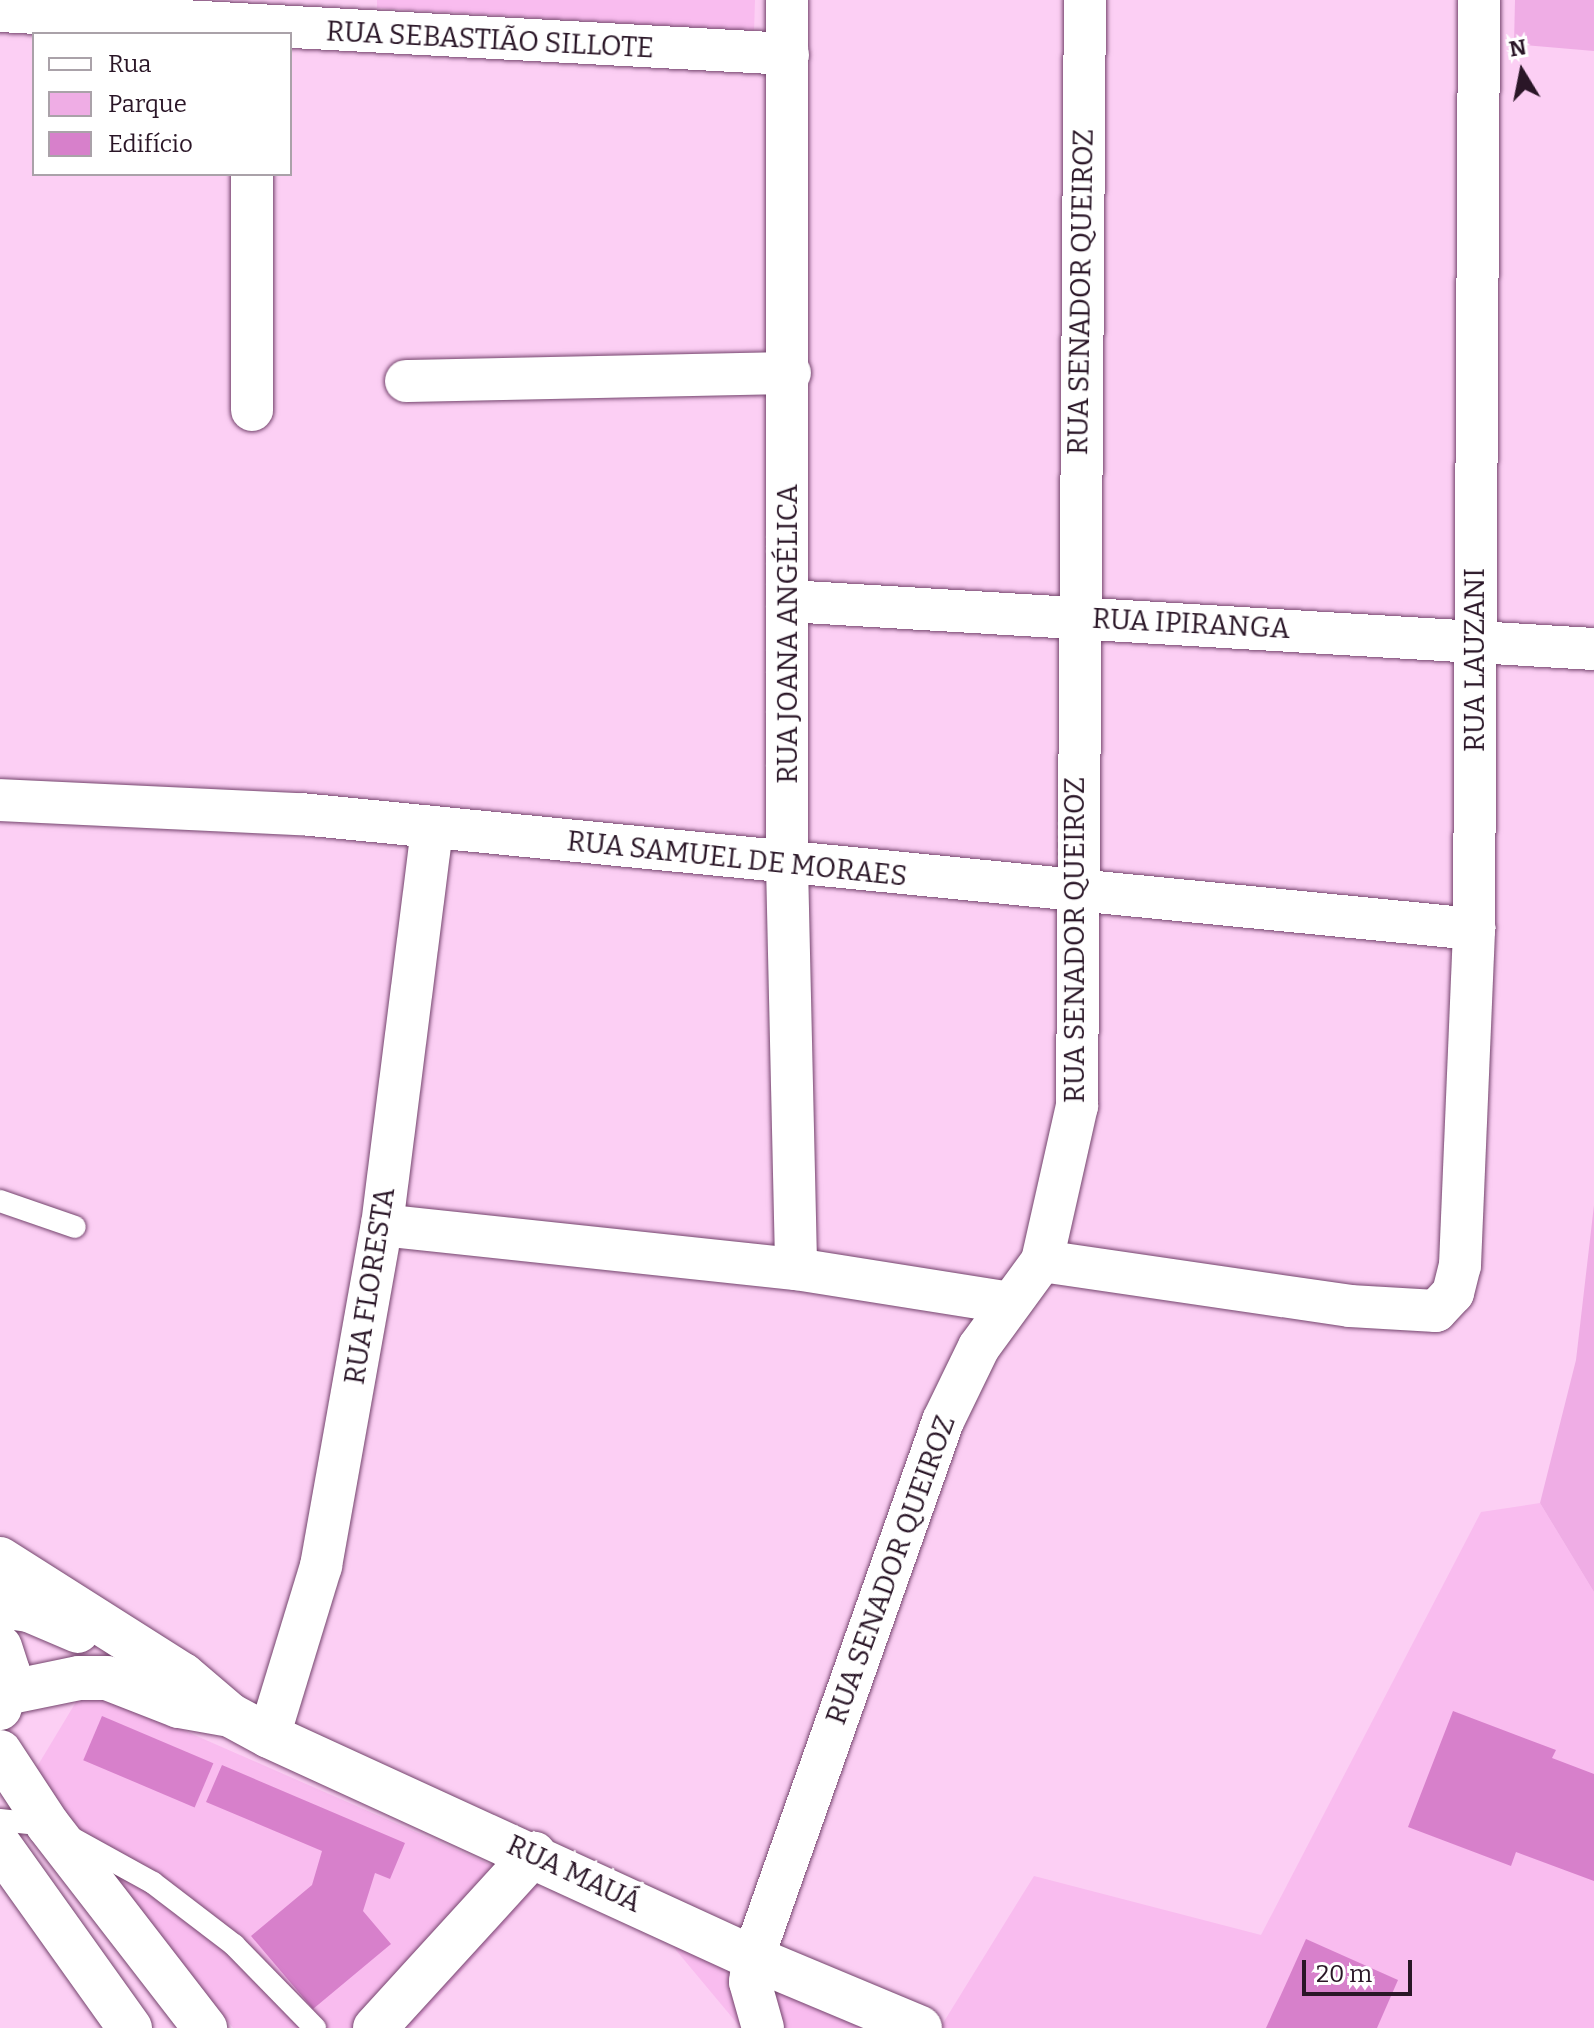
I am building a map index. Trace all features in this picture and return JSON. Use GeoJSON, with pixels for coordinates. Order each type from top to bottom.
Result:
{"type":"FeatureCollection","features":[{"type":"Feature","properties":{"kind":"street","name":"RUA JOANA ANGÉLICA"},"geometry":{"type":"LineString","coordinates":[[787,0],[790,373],[787,865],[796,1269]]}},
{"type":"Feature","properties":{"kind":"street","name":"RUA SENADOR QUEIROZ"},"geometry":{"type":"LineString","coordinates":[[753,1958],[943,1421],[979,1347],[1042,1261],[1077,1106],[1076,618],[1085,0]]}},
{"type":"Feature","properties":{"kind":"street","name":"RUA LAUZANI"},"geometry":{"type":"LineString","coordinates":[[1042,1261],[1350,1306],[1436,1311],[1450,1299],[1460,1265],[1474,929],[1479,0]]}},
{"type":"Feature","properties":{"kind":"street","name":"RUA SEBASTIÃO SILLOTE"},"geometry":{"type":"LineString","coordinates":[[0,11],[275,32]]}},
{"type":"Feature","properties":{"kind":"street","name":"RUA SEBASTIÃO SILLOTE"},"geometry":{"type":"LineString","coordinates":[[292,33],[788,54]]}},
{"type":"Feature","properties":{"kind":"street"},"geometry":{"type":"LineString","coordinates":[[252,176],[252,410]]}},
{"type":"Feature","properties":{"kind":"street"},"geometry":{"type":"LineString","coordinates":[[406,381],[790,373]]}},
{"type":"Feature","properties":{"kind":"street","name":"RUA IPIRANGA"},"geometry":{"type":"LineString","coordinates":[[788,601],[1594,649]]}},
{"type":"Feature","properties":{"kind":"street","name":"RUA SAMUEL DE MORAES"},"geometry":{"type":"LineString","coordinates":[[0,800],[301,814],[1075,894],[1474,929]]}},
{"type":"Feature","properties":{"kind":"street","name":"RUA FLORESTA"},"geometry":{"type":"LineString","coordinates":[[269,1736],[321,1566],[382,1225],[432,827]]}},
{"type":"Feature","properties":{"kind":"street"},"geometry":{"type":"LineString","coordinates":[[382,1225],[796,1269],[1010,1303]]}},
{"type":"Feature","properties":{"kind":"street","name":"RUA MAUÁ"},"geometry":{"type":"LineString","coordinates":[[0,1559],[183,1675],[230,1715],[269,1736],[534,1854],[753,1958],[920,2028]]}},
{"type":"Feature","properties":{"kind":"street","name":"RUA MAUÁ"},"geometry":{"type":"LineString","coordinates":[[0,1606],[29,1610],[183,1675]]}},
{"type":"Feature","properties":{"kind":"street"},"geometry":{"type":"LineString","coordinates":[[0,1647],[8,1672],[3,1701]]}},
{"type":"Feature","properties":{"kind":"street","name":"RUA MAUÁ"},"geometry":{"type":"LineString","coordinates":[[3,1701],[79,1678],[107,1678],[179,1706],[230,1715]]}},
{"type":"Feature","properties":{"kind":"street"},"geometry":{"type":"LineString","coordinates":[[0,1752],[48,1825],[205,2028]]}},
{"type":"Feature","properties":{"kind":"street"},"geometry":{"type":"LineString","coordinates":[[0,1846],[130,2028]]}},
{"type":"Feature","properties":{"kind":"street"},"geometry":{"type":"LineString","coordinates":[[375,2028],[534,1854]]}},
{"type":"Feature","properties":{"kind":"street"},"geometry":{"type":"LineString","coordinates":[[753,1958],[750,1982],[763,2028]]}},
{"type":"Feature","properties":{"kind":"lane"},"geometry":{"type":"LineString","coordinates":[[0,1201],[75,1227]]}},
{"type":"Feature","properties":{"kind":"lane"},"geometry":{"type":"LineString","coordinates":[[0,1820],[48,1825],[126,1867],[202,1920],[315,2028]]}},
{"type":"Feature","properties":{"kind":"shaded area"},"geometry":{"type":"Polygon","coordinates":[[[377,0],[755,0],[754,31],[377,8],[377,0]]]}},
{"type":"Feature","properties":{"kind":"shaded area"},"geometry":{"type":"Polygon","coordinates":[[[1540,1503],[1594,1592],[1594,2028],[940,2028],[1034,1876],[1261,1935],[1481,1512],[1540,1503]]]}},
{"type":"Feature","properties":{"kind":"shaded area"},"geometry":{"type":"Polygon","coordinates":[[[85,1687],[539,1886],[410,2028],[233,2028],[32,1775],[85,1687]]]}},
{"type":"Feature","properties":{"kind":"shaded area"},"geometry":{"type":"Polygon","coordinates":[[[670,1943],[868,2028],[741,2028],[670,1943]]]}},
{"type":"Feature","properties":{"kind":"green space"},"geometry":{"type":"Polygon","coordinates":[[[1515,0],[1594,0],[1594,51],[1514,44],[1515,0]]]}},
{"type":"Feature","properties":{"kind":"green space"},"geometry":{"type":"Polygon","coordinates":[[[1594,1205],[1594,1592],[1540,1503],[1576,1360],[1594,1205]]]}},
{"type":"Feature","properties":{"kind":"building"},"geometry":{"type":"Polygon","coordinates":[[[1453,1711],[1556,1750],[1552,1758],[1594,1774],[1594,1881],[1516,1852],[1511,1866],[1408,1827],[1453,1711]]]}},
{"type":"Feature","properties":{"kind":"building"},"geometry":{"type":"Polygon","coordinates":[[[102,1716],[213,1763],[195,1807],[83,1760],[102,1716]]]}},
{"type":"Feature","properties":{"kind":"building"},"geometry":{"type":"Polygon","coordinates":[[[222,1765],[405,1843],[390,1879],[375,1873],[363,1911],[391,1944],[313,2009],[251,1936],[312,1885],[322,1851],[206,1802],[222,1765]]]}},
{"type":"Feature","properties":{"kind":"building"},"geometry":{"type":"Polygon","coordinates":[[[1306,1939],[1398,1980],[1377,2028],[1266,2028],[1306,1939]]]}}]}
